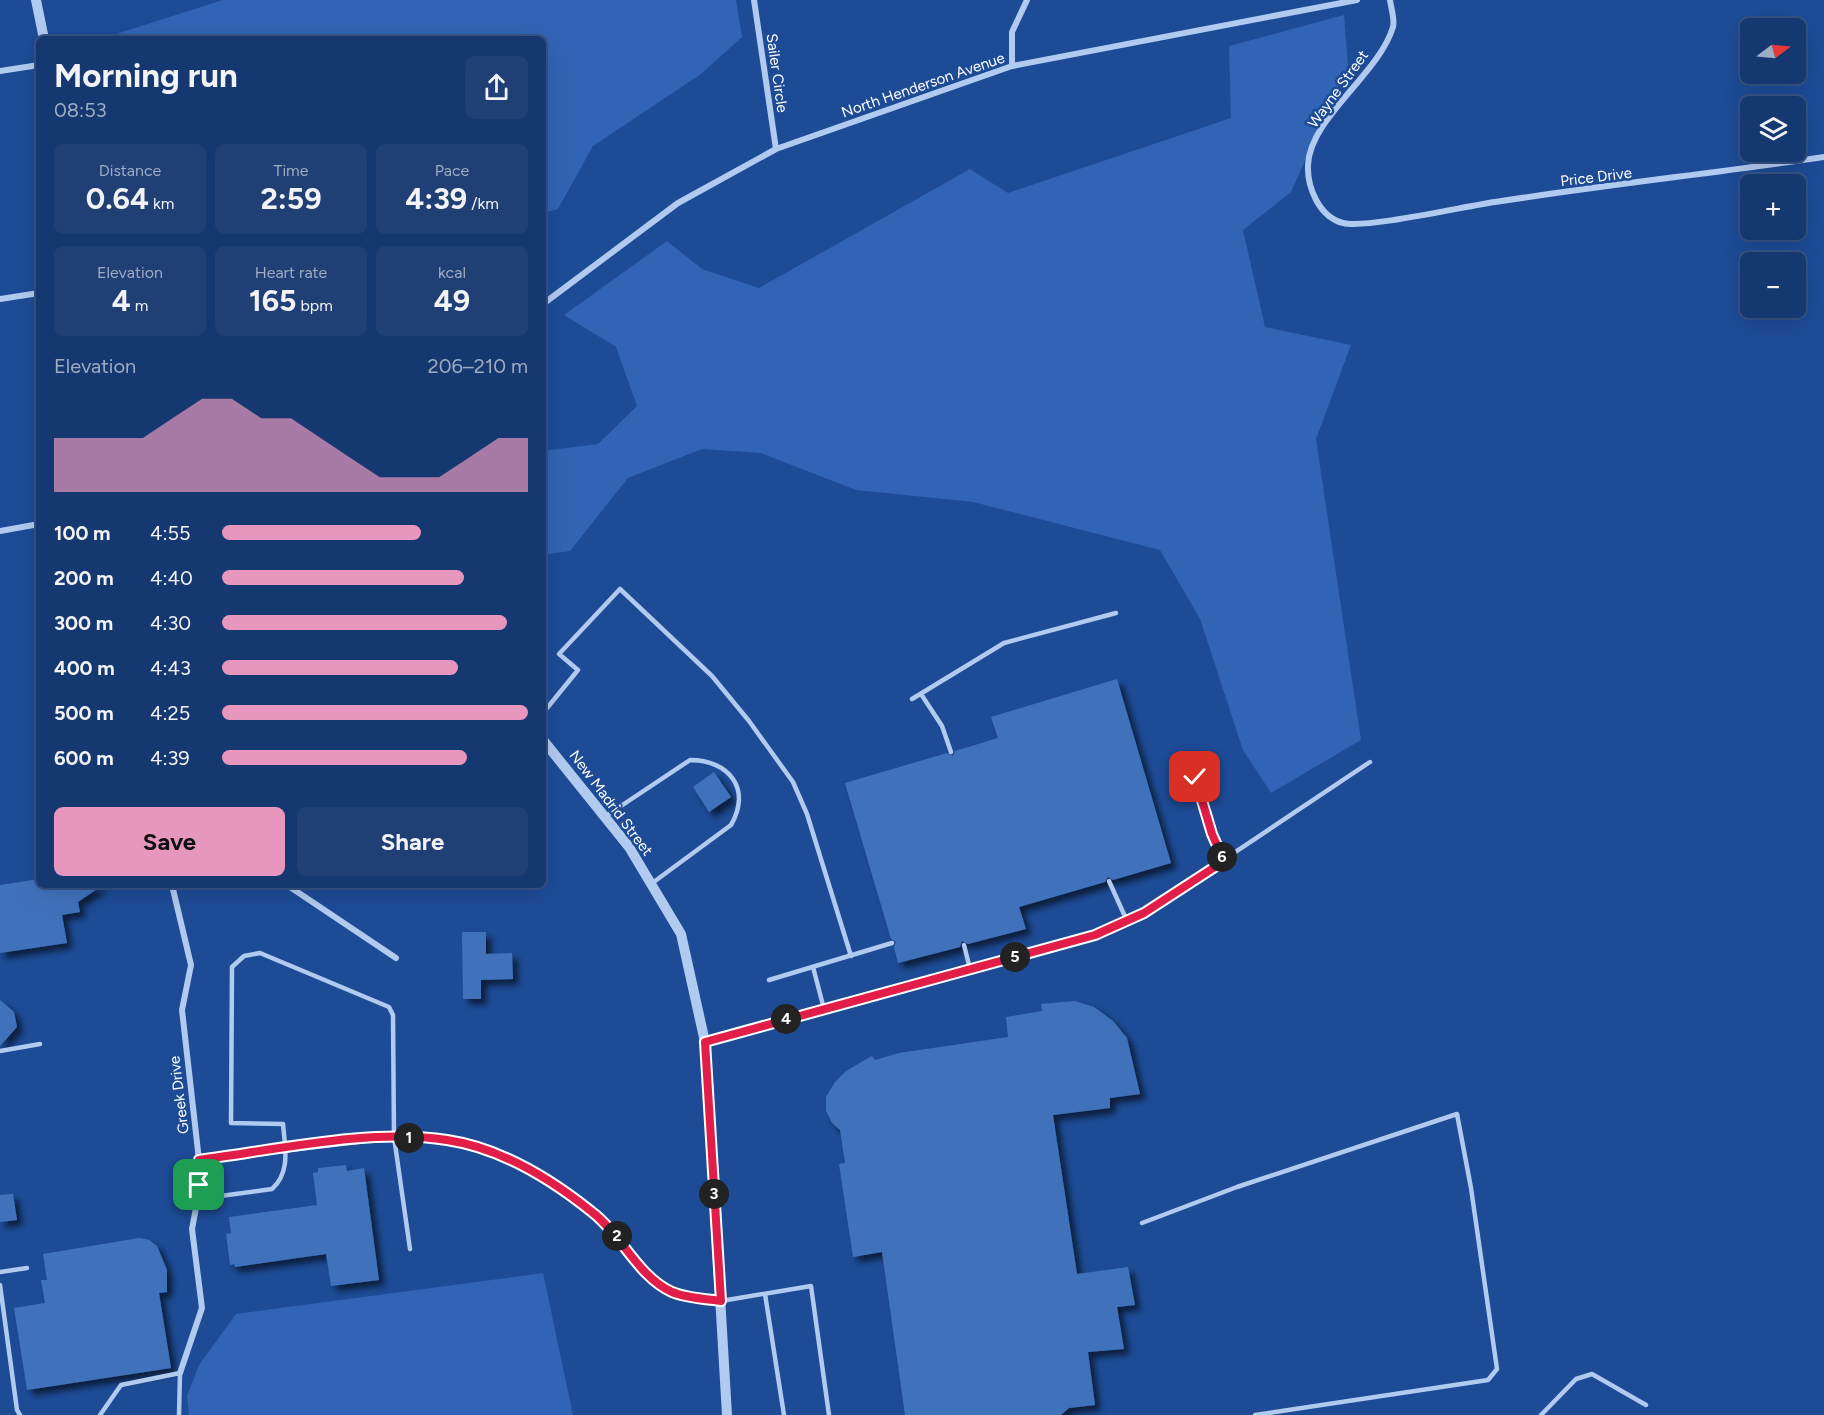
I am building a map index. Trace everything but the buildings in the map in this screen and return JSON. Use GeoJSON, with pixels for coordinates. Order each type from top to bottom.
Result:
{"type":"FeatureCollection","features":[{"type":"Feature","properties":{"kind":"street"},"geometry":{"type":"LineString","coordinates":[[36,0],[43,36]]}},
{"type":"Feature","properties":{"kind":"street","name":"Sailer Circle"},"geometry":{"type":"LineString","coordinates":[[754,0],[776,149]]}},
{"type":"Feature","properties":{"kind":"street"},"geometry":{"type":"LineString","coordinates":[[1012,66],[1012,32],[1027,0]]}},
{"type":"Feature","properties":{"kind":"street","name":"North Henderson Avenue"},"geometry":{"type":"LineString","coordinates":[[546,302],[678,203],[776,149],[1012,66],[1357,0]]}},
{"type":"Feature","properties":{"kind":"street","name":"Wayne Street"},"geometry":{"type":"LineString","coordinates":[[1372,222],[1343,223],[1324,212],[1310,188],[1308,163],[1319,132],[1373,63],[1394,26],[1390,0]]}},
{"type":"Feature","properties":{"kind":"street"},"geometry":{"type":"LineString","coordinates":[[0,71],[36,65]]}},
{"type":"Feature","properties":{"kind":"street","name":"Price Drive"},"geometry":{"type":"LineString","coordinates":[[1372,222],[1497,201],[1824,157]]}},
{"type":"Feature","properties":{"kind":"street"},"geometry":{"type":"LineString","coordinates":[[0,299],[36,293]]}},
{"type":"Feature","properties":{"kind":"street"},"geometry":{"type":"LineString","coordinates":[[0,531],[36,525]]}},
{"type":"Feature","properties":{"kind":"street","name":"New Madrid Street"},"geometry":{"type":"LineString","coordinates":[[546,744],[629,847],[681,934],[705,1042],[727,1415]]}},
{"type":"Feature","properties":{"kind":"street","name":"Greek Drive"},"geometry":{"type":"LineString","coordinates":[[173,888],[191,965],[182,1010],[199,1160],[198,1199],[192,1229],[202,1308],[180,1373]]}},
{"type":"Feature","properties":{"kind":"street"},"geometry":{"type":"LineString","coordinates":[[291,888],[396,958]]}},
{"type":"Feature","properties":{"kind":"street"},"geometry":{"type":"LineString","coordinates":[[199,1160],[285,1148],[394,1137],[448,1140],[507,1158],[544,1176],[604,1221],[649,1275],[672,1292],[721,1301]]}},
{"type":"Feature","properties":{"kind":"lane"},"geometry":{"type":"LineString","coordinates":[[546,709],[578,670],[559,654],[620,589],[712,676],[749,721],[793,782],[807,814],[852,956]]}},
{"type":"Feature","properties":{"kind":"lane"},"geometry":{"type":"LineString","coordinates":[[912,699],[1004,643],[1116,614]]}},
{"type":"Feature","properties":{"kind":"lane"},"geometry":{"type":"LineString","coordinates":[[921,694],[942,726],[951,752]]}},
{"type":"Feature","properties":{"kind":"lane"},"geometry":{"type":"LineString","coordinates":[[605,817],[690,760],[705,760],[725,768],[735,783],[739,798],[738,812],[731,825],[651,884]]}},
{"type":"Feature","properties":{"kind":"lane"},"geometry":{"type":"LineString","coordinates":[[705,1042],[1095,935],[1144,913],[1371,762]]}},
{"type":"Feature","properties":{"kind":"lane"},"geometry":{"type":"LineString","coordinates":[[1195,777],[1212,834],[1224,861]]}},
{"type":"Feature","properties":{"kind":"lane"},"geometry":{"type":"LineString","coordinates":[[1109,881],[1127,921]]}},
{"type":"Feature","properties":{"kind":"lane"},"geometry":{"type":"LineString","coordinates":[[769,980],[892,943]]}},
{"type":"Feature","properties":{"kind":"lane"},"geometry":{"type":"LineString","coordinates":[[964,945],[970,969]]}},
{"type":"Feature","properties":{"kind":"lane"},"geometry":{"type":"LineString","coordinates":[[198,1199],[272,1189],[282,1181],[285,1170],[283,1124],[231,1124],[232,967],[244,956],[260,953],[389,1007],[393,1015],[394,1137],[410,1249]]}},
{"type":"Feature","properties":{"kind":"lane"},"geometry":{"type":"LineString","coordinates":[[813,967],[824,1009]]}},
{"type":"Feature","properties":{"kind":"lane"},"geometry":{"type":"LineString","coordinates":[[0,1051],[40,1044]]}},
{"type":"Feature","properties":{"kind":"lane"},"geometry":{"type":"LineString","coordinates":[[1142,1223],[1237,1186],[1457,1114],[1471,1188],[1497,1369],[1494,1376],[1488,1380],[1255,1415]]}},
{"type":"Feature","properties":{"kind":"lane"},"geometry":{"type":"LineString","coordinates":[[0,1272],[27,1269]]}},
{"type":"Feature","properties":{"kind":"lane"},"geometry":{"type":"LineString","coordinates":[[0,1286],[17,1410],[20,1415]]}},
{"type":"Feature","properties":{"kind":"lane"},"geometry":{"type":"LineString","coordinates":[[721,1301],[811,1286],[829,1415]]}},
{"type":"Feature","properties":{"kind":"lane"},"geometry":{"type":"LineString","coordinates":[[765,1294],[784,1415]]}},
{"type":"Feature","properties":{"kind":"lane"},"geometry":{"type":"LineString","coordinates":[[100,1415],[121,1385],[180,1373],[178,1415]]}},
{"type":"Feature","properties":{"kind":"lane"},"geometry":{"type":"LineString","coordinates":[[1541,1415],[1576,1379],[1592,1374],[1646,1405]]}},
{"type":"Feature","properties":{"kind":"shaded area"},"geometry":{"type":"Polygon","coordinates":[[[223,0],[736,0],[742,37],[701,74],[593,146],[558,209],[546,212],[546,36],[116,36],[116,34],[223,0]]]}},
{"type":"Feature","properties":{"kind":"shaded area"},"geometry":{"type":"Polygon","coordinates":[[[1344,15],[1348,65],[1291,192],[1243,230],[1265,327],[1351,345],[1316,439],[1361,740],[1271,793],[1243,750],[1200,619],[1160,550],[973,502],[856,490],[761,453],[702,449],[628,478],[570,551],[546,555],[546,451],[598,444],[637,406],[616,347],[564,315],[667,241],[702,269],[759,288],[970,169],[1008,193],[1231,118],[1229,46],[1344,15]]]}},
{"type":"Feature","properties":{"kind":"shaded area"},"geometry":{"type":"Polygon","coordinates":[[[543,1273],[573,1415],[189,1415],[187,1396],[199,1365],[236,1314],[543,1273]]]}},
{"type":"Feature","properties":{"kind":"route"},"geometry":{"type":"LineString","coordinates":[[199,1185],[199,1160],[314,1144],[394,1137],[448,1140],[507,1158],[553,1181],[604,1221],[649,1275],[672,1292],[721,1301],[705,1042],[1095,935],[1144,913],[1224,861],[1212,834],[1195,777]]}}]}
